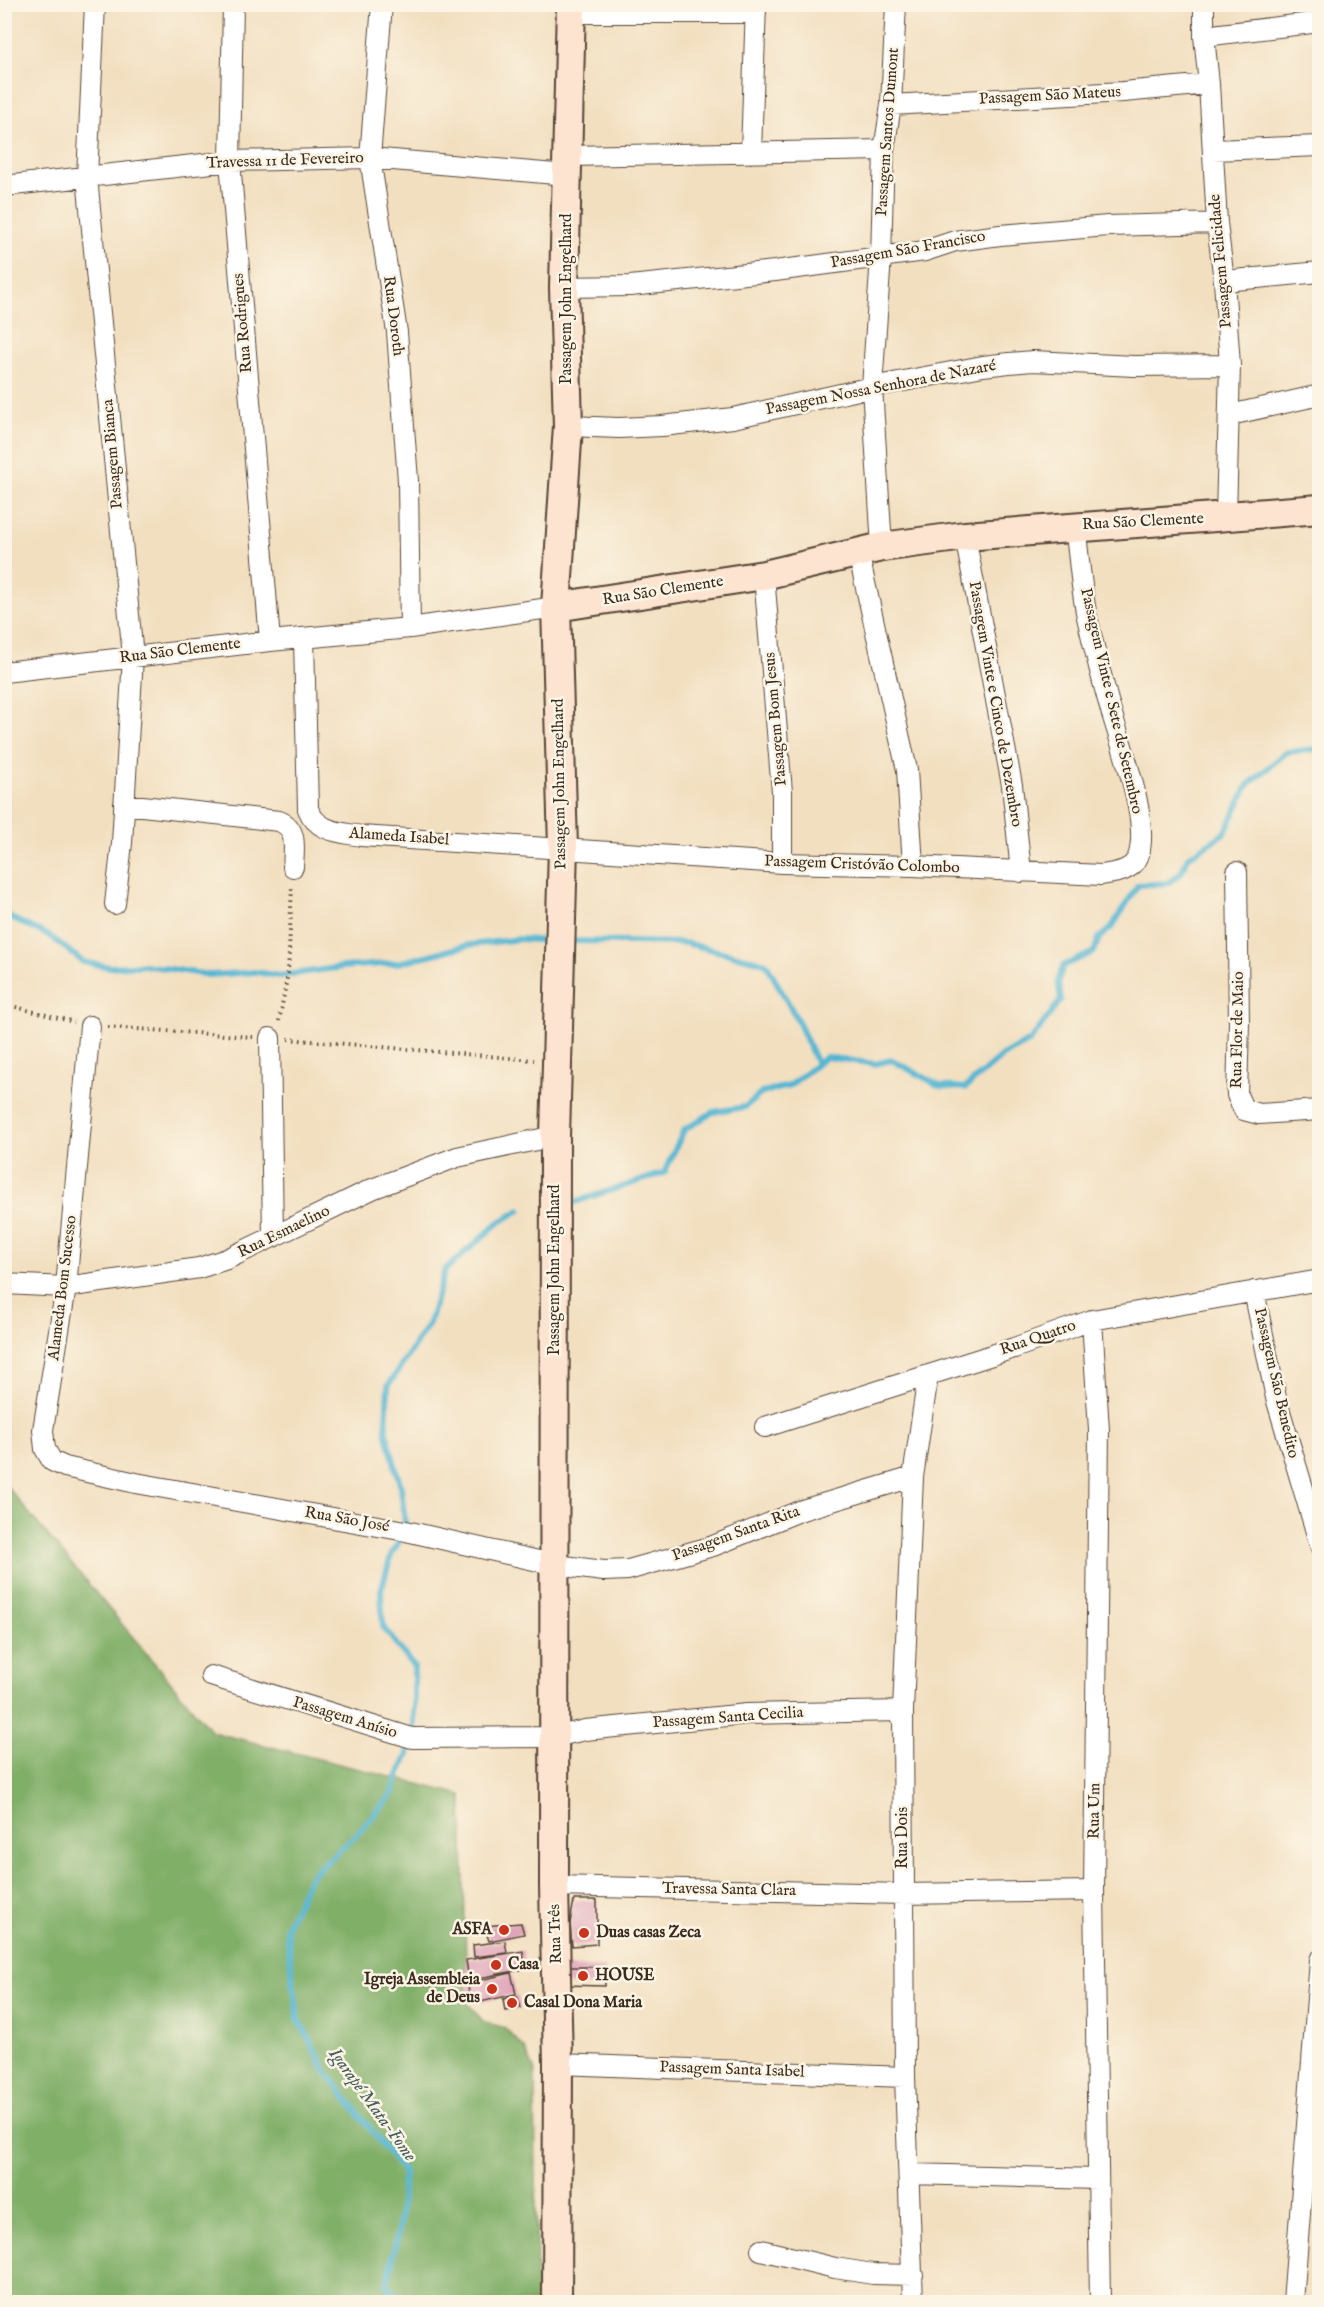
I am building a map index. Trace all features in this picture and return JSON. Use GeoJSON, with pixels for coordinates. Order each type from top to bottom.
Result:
{"type":"FeatureCollection","features":[{"type":"Feature","properties":{"kind":"main road","name":"Passagem John Engelhard"},"geometry":{"type":"LineString","coordinates":[[556,1565],[555,1136],[563,848],[556,607],[568,426],[564,287],[571,9]]}},
{"type":"Feature","properties":{"kind":"main road","name":"Rua São Clemente"},"geometry":{"type":"LineString","coordinates":[[556,607],[764,575],[870,549],[965,536],[1320,509]]}},
{"type":"Feature","properties":{"kind":"main road","name":"Rua Três"},"geometry":{"type":"LineString","coordinates":[[556,1565],[554,1737],[554,1886],[558,2064],[556,2302]]}},
{"type":"Feature","properties":{"kind":"street","name":"Passagem Bianca"},"geometry":{"type":"LineString","coordinates":[[94,4],[87,177],[133,657],[115,904]]}},
{"type":"Feature","properties":{"kind":"street","name":"Rua Rodrigues"},"geometry":{"type":"LineString","coordinates":[[233,4],[230,161],[270,641]]}},
{"type":"Feature","properties":{"kind":"street","name":"Rua Doroth"},"geometry":{"type":"LineString","coordinates":[[382,4],[370,158],[397,332],[408,481],[410,628]]}},
{"type":"Feature","properties":{"kind":"street","name":"Passagem Santos Dumont"},"geometry":{"type":"LineString","coordinates":[[896,4],[891,105],[884,150],[881,257],[872,387],[870,549],[907,770],[913,866]]}},
{"type":"Feature","properties":{"kind":"street","name":"Passagem Felicidade"},"geometry":{"type":"LineString","coordinates":[[1204,4],[1204,36],[1217,223],[1230,365],[1226,517]]}},
{"type":"Feature","properties":{"kind":"street"},"geometry":{"type":"LineString","coordinates":[[571,9],[756,9],[751,153]]}},
{"type":"Feature","properties":{"kind":"street"},"geometry":{"type":"LineString","coordinates":[[1204,36],[1320,21]]}},
{"type":"Feature","properties":{"kind":"street","name":"Passagem São Mateus"},"geometry":{"type":"LineString","coordinates":[[891,105],[1123,92],[1209,84]]}},
{"type":"Feature","properties":{"kind":"street"},"geometry":{"type":"LineString","coordinates":[[1213,150],[1320,146]]}},
{"type":"Feature","properties":{"kind":"street"},"geometry":{"type":"LineString","coordinates":[[567,166],[751,153],[884,150]]}},
{"type":"Feature","properties":{"kind":"street","name":"Travessa 11 de Fevereiro"},"geometry":{"type":"LineString","coordinates":[[4,186],[230,161],[370,158],[567,166]]}},
{"type":"Feature","properties":{"kind":"street","name":"Passagem São Francisco"},"geometry":{"type":"LineString","coordinates":[[564,287],[640,285],[881,257],[925,251],[955,241],[1000,235],[1108,226],[1217,223]]}},
{"type":"Feature","properties":{"kind":"street"},"geometry":{"type":"LineString","coordinates":[[1224,281],[1320,272]]}},
{"type":"Feature","properties":{"kind":"street","name":"Passagem Nossa Senhora de Nazaré"},"geometry":{"type":"LineString","coordinates":[[568,426],[619,428],[662,426],[733,418],[872,387],[983,366],[1017,362],[1134,366],[1230,365]]}},
{"type":"Feature","properties":{"kind":"street"},"geometry":{"type":"LineString","coordinates":[[1230,415],[1320,395]]}},
{"type":"Feature","properties":{"kind":"street","name":"Passagem Vinte e Sete de Setembro"},"geometry":{"type":"LineString","coordinates":[[1075,526],[1086,613],[1139,814],[1140,841]]}},
{"type":"Feature","properties":{"kind":"street","name":"Passagem Vinte e Cinco de Dezembro"},"geometry":{"type":"LineString","coordinates":[[965,536],[1011,775],[1021,872]]}},
{"type":"Feature","properties":{"kind":"street","name":"Passagem Bom Jesus"},"geometry":{"type":"LineString","coordinates":[[764,575],[782,792],[782,863]]}},
{"type":"Feature","properties":{"kind":"street","name":"Rua São Clemente"},"geometry":{"type":"LineString","coordinates":[[4,672],[270,641],[410,628],[556,607]]}},
{"type":"Feature","properties":{"kind":"street","name":"Alameda Isabel"},"geometry":{"type":"LineString","coordinates":[[304,639],[306,785],[308,809],[312,820],[328,831],[361,836],[563,848]]}},
{"type":"Feature","properties":{"kind":"street"},"geometry":{"type":"LineString","coordinates":[[124,804],[279,821],[286,824],[293,835],[293,867]]}},
{"type":"Feature","properties":{"kind":"street","name":"Passagem Cristóvão Colombo"},"geometry":{"type":"LineString","coordinates":[[563,848],[782,863],[913,866],[1101,875],[1128,869],[1135,862],[1140,841]]}},
{"type":"Feature","properties":{"kind":"street","name":"Rua Flor de Maio"},"geometry":{"type":"LineString","coordinates":[[1237,872],[1239,1023],[1237,1095],[1239,1104],[1244,1110],[1259,1114],[1320,1110]]}},
{"type":"Feature","properties":{"kind":"street","name":"Alameda Bom Sucesso"},"geometry":{"type":"LineString","coordinates":[[90,1026],[66,1287],[43,1430],[45,1449],[52,1461],[65,1467],[136,1483]]}},
{"type":"Feature","properties":{"kind":"street"},"geometry":{"type":"LineString","coordinates":[[273,1237],[274,1033]]}},
{"type":"Feature","properties":{"kind":"street","name":"Rua Esmaelino"},"geometry":{"type":"LineString","coordinates":[[4,1284],[66,1287],[200,1268],[227,1259],[372,1189],[457,1157],[555,1136]]}},
{"type":"Feature","properties":{"kind":"street","name":"Rua Quatro"},"geometry":{"type":"LineString","coordinates":[[765,1427],[928,1376],[1092,1320],[1320,1280]]}},
{"type":"Feature","properties":{"kind":"street","name":"Passagem São Benedito"},"geometry":{"type":"LineString","coordinates":[[1254,1291],[1276,1398],[1320,1545]]}},
{"type":"Feature","properties":{"kind":"street","name":"Rua Um"},"geometry":{"type":"LineString","coordinates":[[1092,1320],[1099,1430],[1094,1891],[1100,2302]]}},
{"type":"Feature","properties":{"kind":"street","name":"Rua Dois"},"geometry":{"type":"LineString","coordinates":[[913,2302],[905,2077],[903,1711],[913,1477],[928,1376]]}},
{"type":"Feature","properties":{"kind":"street","name":"Passagem Santa Rita"},"geometry":{"type":"LineString","coordinates":[[556,1565],[604,1571],[628,1570],[713,1546],[802,1510],[913,1477]]}},
{"type":"Feature","properties":{"kind":"street","name":"Rua São José"},"geometry":{"type":"LineString","coordinates":[[136,1483],[406,1531],[556,1565]]}},
{"type":"Feature","properties":{"kind":"street","name":"Passagem Anísio"},"geometry":{"type":"LineString","coordinates":[[212,1676],[412,1738],[554,1737]]}},
{"type":"Feature","properties":{"kind":"street","name":"Passagem Santa Cecilia"},"geometry":{"type":"LineString","coordinates":[[554,1737],[585,1730],[747,1714],[903,1711]]}},
{"type":"Feature","properties":{"kind":"street","name":"Travessa Santa Clara"},"geometry":{"type":"LineString","coordinates":[[554,1886],[903,1894],[1094,1891]]}},
{"type":"Feature","properties":{"kind":"street"},"geometry":{"type":"LineString","coordinates":[[1293,2302],[1320,1960]]}},
{"type":"Feature","properties":{"kind":"street","name":"Passagem Santa Isabel"},"geometry":{"type":"LineString","coordinates":[[558,2064],[905,2077]]}},
{"type":"Feature","properties":{"kind":"street"},"geometry":{"type":"LineString","coordinates":[[909,2174],[1098,2179]]}},
{"type":"Feature","properties":{"kind":"street"},"geometry":{"type":"LineString","coordinates":[[761,2250],[835,2268],[873,2274],[913,2275]]}},
{"type":"Feature","properties":{"kind":"path"},"geometry":{"type":"LineString","coordinates":[[274,1033],[288,973],[293,867]]}},
{"type":"Feature","properties":{"kind":"green space"},"geometry":{"type":"Polygon","coordinates":[[[4,1483],[212,1732],[462,1795],[467,2003],[484,2022],[505,2028],[525,2049],[535,2072],[537,2302],[5,2302],[4,1483]]]}},
{"type":"Feature","properties":{"kind":"building","name":"Duas casas Zeca"},"geometry":{"type":"Polygon","coordinates":[[[574,1900],[597,1900],[597,1944],[572,1946],[570,1923],[574,1900]]]}},
{"type":"Feature","properties":{"kind":"building","name":"ASFA"},"geometry":{"type":"Polygon","coordinates":[[[521,1923],[524,1934],[489,1941],[484,1926],[521,1923]]]}},
{"type":"Feature","properties":{"kind":"building"},"geometry":{"type":"Polygon","coordinates":[[[505,1941],[507,1953],[474,1957],[473,1945],[505,1941]]]}},
{"type":"Feature","properties":{"kind":"building","name":"Casa"},"geometry":{"type":"Polygon","coordinates":[[[523,1951],[525,1969],[469,1980],[466,1960],[523,1951]]]}},
{"type":"Feature","properties":{"kind":"building","name":"HOUSE"},"geometry":{"type":"Polygon","coordinates":[[[561,1967],[605,1967],[605,1986],[561,1985],[561,1967]]]}},
{"type":"Feature","properties":{"kind":"building","name":"Igreja Assembleia de Deus"},"geometry":{"type":"Polygon","coordinates":[[[511,1973],[516,1994],[476,2003],[469,1996],[468,1983],[511,1973]]]}},
{"type":"Feature","properties":{"kind":"building","name":"Casal Dona Maria"},"geometry":{"type":"Polygon","coordinates":[[[517,1996],[521,2008],[505,2011],[503,1999],[517,1996]]]}},
{"type":"Feature","properties":{"kind":"waterway","name":"Igarapé Mata-Fome"},"geometry":{"type":"LineString","coordinates":[[572,1203],[664,1173],[684,1130],[713,1112],[745,1107],[763,1092],[789,1086],[826,1057],[875,1064],[892,1060],[940,1086],[965,1088],[1002,1056],[1030,1041],[1061,1000],[1058,981],[1063,966],[1094,952],[1099,938],[1112,927],[1138,885],[1168,883],[1181,873],[1188,857],[1225,833],[1248,785],[1287,752],[1320,747]]}},
{"type":"Feature","properties":{"kind":"waterway"},"geometry":{"type":"LineString","coordinates":[[4,911],[11,918],[50,936],[83,962],[110,967],[145,965],[209,975],[256,972],[279,976],[343,967],[398,963],[469,945],[520,939],[552,941]]}},
{"type":"Feature","properties":{"kind":"waterway"},"geometry":{"type":"LineString","coordinates":[[569,941],[685,943],[766,963],[798,1021],[817,1064]]}},
{"type":"Feature","properties":{"kind":"waterway","name":"Igarapé Mata-Fome"},"geometry":{"type":"LineString","coordinates":[[400,2302],[387,2284],[399,2227],[404,2173],[325,2070],[298,2018],[286,1927],[310,1876],[353,1838],[390,1797],[408,1754],[414,1729],[414,1667],[383,1627],[381,1590],[392,1553],[406,1531],[401,1488],[386,1431],[388,1386],[429,1323],[445,1270],[498,1223],[520,1210]]}},
{"type":"Feature","properties":{"kind":"place","name":"ASFA"},"geometry":{"type":"Point","coordinates":[504,1930]}},
{"type":"Feature","properties":{"kind":"place","name":"Duas casas Zeca"},"geometry":{"type":"Point","coordinates":[584,1933]}},
{"type":"Feature","properties":{"kind":"place","name":"Casa"},"geometry":{"type":"Point","coordinates":[496,1965]}},
{"type":"Feature","properties":{"kind":"place","name":"HOUSE"},"geometry":{"type":"Point","coordinates":[583,1976]}},
{"type":"Feature","properties":{"kind":"place","name":"Igreja Assembleia de Deus"},"geometry":{"type":"Point","coordinates":[492,1989]}},
{"type":"Feature","properties":{"kind":"place","name":"Casal Dona Maria"},"geometry":{"type":"Point","coordinates":[512,2003]}}]}
